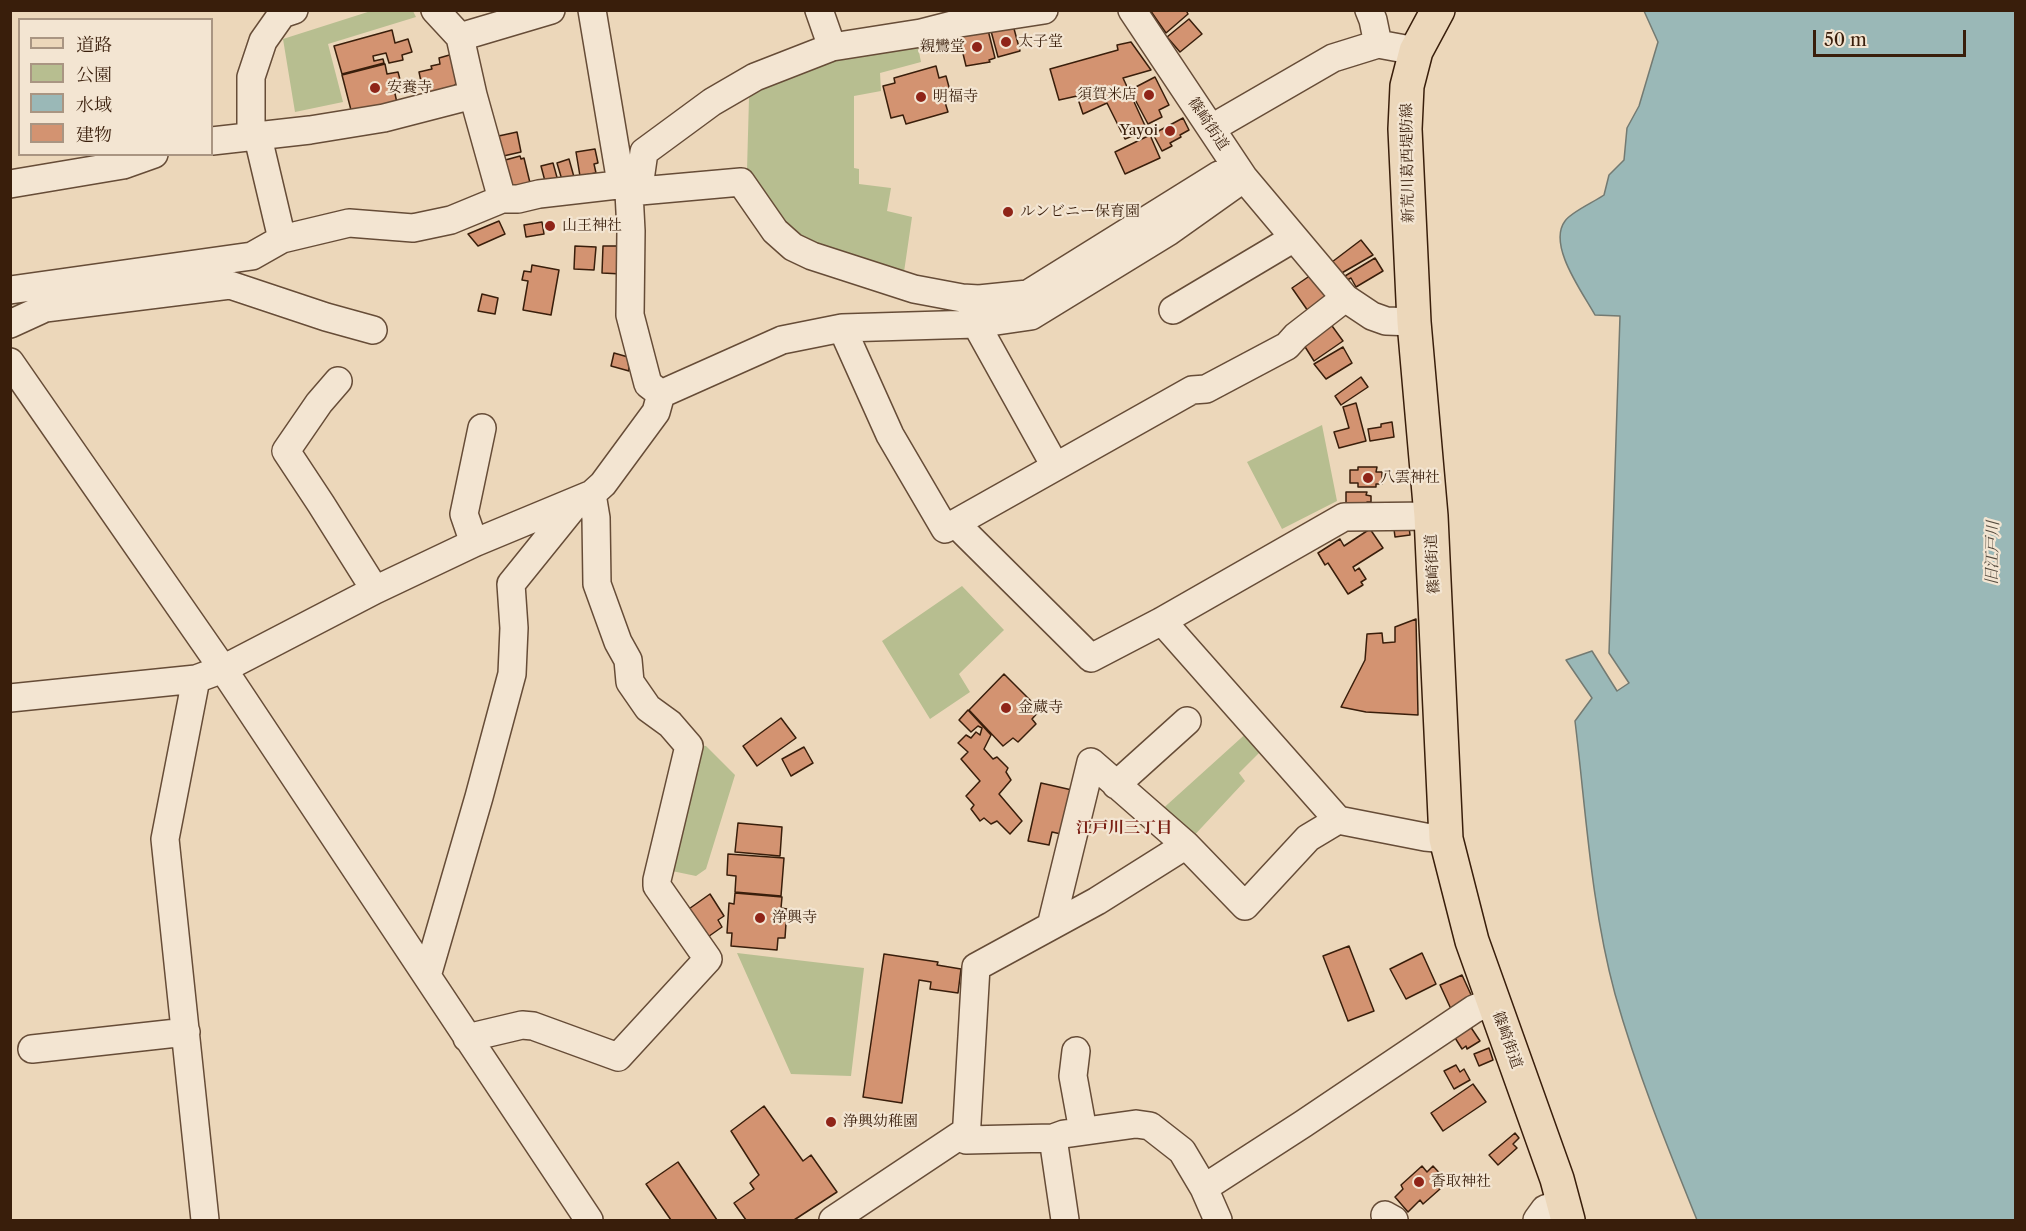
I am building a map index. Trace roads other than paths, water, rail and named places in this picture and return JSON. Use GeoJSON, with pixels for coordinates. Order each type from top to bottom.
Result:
{"type":"FeatureCollection","features":[{"type":"Feature","properties":{"kind":"main road","name":"新荒川葛西堤防線"},"geometry":{"type":"LineString","coordinates":[[1414,322],[1405,129],[1407,86],[1416,51],[1438,10]]}},
{"type":"Feature","properties":{"kind":"main road","name":"篠崎街道"},"geometry":{"type":"LineString","coordinates":[[1414,322],[1431,516],[1446,839],[1473,942],[1557,1179],[1566,1212]]}},
{"type":"Feature","properties":{"kind":"street"},"geometry":{"type":"LineString","coordinates":[[282,239],[260,146],[251,131],[250,77],[263,41],[282,14],[294,10]]}},
{"type":"Feature","properties":{"kind":"street"},"geometry":{"type":"LineString","coordinates":[[435,10],[460,37],[473,95],[502,199]]}},
{"type":"Feature","properties":{"kind":"street"},"geometry":{"type":"LineString","coordinates":[[460,37],[551,10]]}},
{"type":"Feature","properties":{"kind":"street"},"geometry":{"type":"LineString","coordinates":[[592,10],[620,177],[628,188],[631,231],[630,315],[648,384],[661,394]]}},
{"type":"Feature","properties":{"kind":"street"},"geometry":{"type":"LineString","coordinates":[[819,10],[832,47]]}},
{"type":"Feature","properties":{"kind":"street"},"geometry":{"type":"LineString","coordinates":[[628,188],[640,180],[644,152],[712,102],[755,77],[832,47],[1044,10]]}},
{"type":"Feature","properties":{"kind":"street","name":"篠崎街道"},"geometry":{"type":"LineString","coordinates":[[1132,10],[1212,128],[1234,174],[1345,298],[1372,316],[1386,321],[1414,322]]}},
{"type":"Feature","properties":{"kind":"street"},"geometry":{"type":"LineString","coordinates":[[1369,10],[1378,44]]}},
{"type":"Feature","properties":{"kind":"street"},"geometry":{"type":"LineString","coordinates":[[1212,128],[1333,58],[1378,44],[1416,51]]}},
{"type":"Feature","properties":{"kind":"street"},"geometry":{"type":"LineString","coordinates":[[213,141],[255,138],[384,118],[473,95]]}},
{"type":"Feature","properties":{"kind":"street"},"geometry":{"type":"LineString","coordinates":[[10,184],[123,165],[148,156]]}},
{"type":"Feature","properties":{"kind":"street"},"geometry":{"type":"LineString","coordinates":[[10,291],[252,256],[282,239],[350,224],[413,228],[451,220],[502,199],[518,199],[539,194],[741,182],[775,231],[794,247],[812,256],[914,290],[979,299],[1028,294],[1234,174]]}},
{"type":"Feature","properties":{"kind":"street"},"geometry":{"type":"LineString","coordinates":[[661,394],[782,340],[842,328],[976,324],[1031,316],[1168,232],[1234,174]]}},
{"type":"Feature","properties":{"kind":"street"},"geometry":{"type":"LineString","coordinates":[[1173,310],[1293,238]]}},
{"type":"Feature","properties":{"kind":"street"},"geometry":{"type":"LineString","coordinates":[[10,324],[45,308],[230,285],[373,330]]}},
{"type":"Feature","properties":{"kind":"street"},"geometry":{"type":"LineString","coordinates":[[842,328],[890,435],[945,529],[1192,390],[1206,389],[1287,346],[1296,336],[1345,298]]}},
{"type":"Feature","properties":{"kind":"street"},"geometry":{"type":"LineString","coordinates":[[976,324],[1055,466]]}},
{"type":"Feature","properties":{"kind":"street"},"geometry":{"type":"LineString","coordinates":[[10,362],[223,669],[589,1221]]}},
{"type":"Feature","properties":{"kind":"street"},"geometry":{"type":"LineString","coordinates":[[338,381],[319,403],[286,451],[375,590]]}},
{"type":"Feature","properties":{"kind":"street"},"geometry":{"type":"LineString","coordinates":[[427,976],[512,674],[514,628],[511,584],[585,497],[603,484],[656,412],[661,394]]}},
{"type":"Feature","properties":{"kind":"street"},"geometry":{"type":"LineString","coordinates":[[474,543],[464,514],[482,428]]}},
{"type":"Feature","properties":{"kind":"street"},"geometry":{"type":"LineString","coordinates":[[10,698],[196,679],[223,669],[375,590],[474,543],[585,497]]}},
{"type":"Feature","properties":{"kind":"street"},"geometry":{"type":"LineString","coordinates":[[467,1038],[522,1025],[533,1026],[618,1057],[708,959],[657,886],[689,746],[670,724],[648,708],[630,682],[628,660],[618,642],[597,584],[596,518],[585,497]]}},
{"type":"Feature","properties":{"kind":"street"},"geometry":{"type":"LineString","coordinates":[[956,524],[1091,658],[1162,621],[1344,517],[1431,516]]}},
{"type":"Feature","properties":{"kind":"street"},"geometry":{"type":"LineString","coordinates":[[1162,621],[1338,820],[1446,839]]}},
{"type":"Feature","properties":{"kind":"street"},"geometry":{"type":"LineString","coordinates":[[196,679],[165,838],[205,1221]]}},
{"type":"Feature","properties":{"kind":"street"},"geometry":{"type":"LineString","coordinates":[[1116,785],[1187,721]]}},
{"type":"Feature","properties":{"kind":"street"},"geometry":{"type":"LineString","coordinates":[[1051,926],[1091,762],[1186,845],[1245,906],[1308,838],[1338,820]]}},
{"type":"Feature","properties":{"kind":"street"},"geometry":{"type":"LineString","coordinates":[[1186,845],[1097,901],[976,966],[965,1132],[966,1140],[1053,1138],[1083,1131],[1136,1124],[1150,1126],[1182,1151],[1204,1188],[1218,1221]]}},
{"type":"Feature","properties":{"kind":"street"},"geometry":{"type":"LineString","coordinates":[[1204,1188],[1304,1124],[1474,1009],[1493,1001]]}},
{"type":"Feature","properties":{"kind":"street"},"geometry":{"type":"LineString","coordinates":[[32,1049],[186,1032]]}},
{"type":"Feature","properties":{"kind":"street"},"geometry":{"type":"LineString","coordinates":[[1076,1051],[1073,1076],[1083,1131]]}},
{"type":"Feature","properties":{"kind":"street"},"geometry":{"type":"LineString","coordinates":[[833,1221],[965,1132]]}},
{"type":"Feature","properties":{"kind":"street"},"geometry":{"type":"LineString","coordinates":[[1053,1138],[1065,1221]]}},
{"type":"Feature","properties":{"kind":"street"},"geometry":{"type":"LineString","coordinates":[[1537,1221],[1545,1209],[1566,1212]]}},
{"type":"Feature","properties":{"kind":"water","name":"旧江戸川"},"geometry":{"type":"Polygon","coordinates":[[[1644,11],[2015,11],[2015,1220],[1697,1220],[1653,1109],[1615,994],[1595,893],[1575,721],[1592,698],[1566,660],[1592,651],[1617,691],[1629,683],[1609,653],[1620,316],[1595,315],[1575,282],[1560,243],[1565,221],[1604,195],[1609,175],[1624,160],[1627,128],[1639,106],[1658,42],[1644,11]]]}},
{"type":"Feature","properties":{"kind":"place","name":"太子堂"},"geometry":{"type":"Point","coordinates":[1006,42]}},
{"type":"Feature","properties":{"kind":"place","name":"親鸞堂"},"geometry":{"type":"Point","coordinates":[977,47]}},
{"type":"Feature","properties":{"kind":"place","name":"安養寺"},"geometry":{"type":"Point","coordinates":[375,88]}},
{"type":"Feature","properties":{"kind":"place","name":"須賀米店"},"geometry":{"type":"Point","coordinates":[1149,95]}},
{"type":"Feature","properties":{"kind":"place","name":"明福寺"},"geometry":{"type":"Point","coordinates":[921,97]}},
{"type":"Feature","properties":{"kind":"place","name":"Yayoi"},"geometry":{"type":"Point","coordinates":[1170,131]}},
{"type":"Feature","properties":{"kind":"place","name":"ルンビニー保育園"},"geometry":{"type":"Point","coordinates":[1008,212]}},
{"type":"Feature","properties":{"kind":"place","name":"山王神社"},"geometry":{"type":"Point","coordinates":[550,226]}},
{"type":"Feature","properties":{"kind":"place","name":"八雲神社"},"geometry":{"type":"Point","coordinates":[1368,478]}},
{"type":"Feature","properties":{"kind":"place","name":"金蔵寺"},"geometry":{"type":"Point","coordinates":[1006,708]}},
{"type":"Feature","properties":{"kind":"place","name":"浄興寺"},"geometry":{"type":"Point","coordinates":[760,918]}},
{"type":"Feature","properties":{"kind":"place","name":"浄興幼稚園"},"geometry":{"type":"Point","coordinates":[831,1122]}},
{"type":"Feature","properties":{"kind":"place","name":"香取神社"},"geometry":{"type":"Point","coordinates":[1419,1182]}},
{"type":"Feature","properties":{"kind":"district","name":"江戸川三丁目"},"geometry":{"type":"Point","coordinates":[1124,828]}}]}
